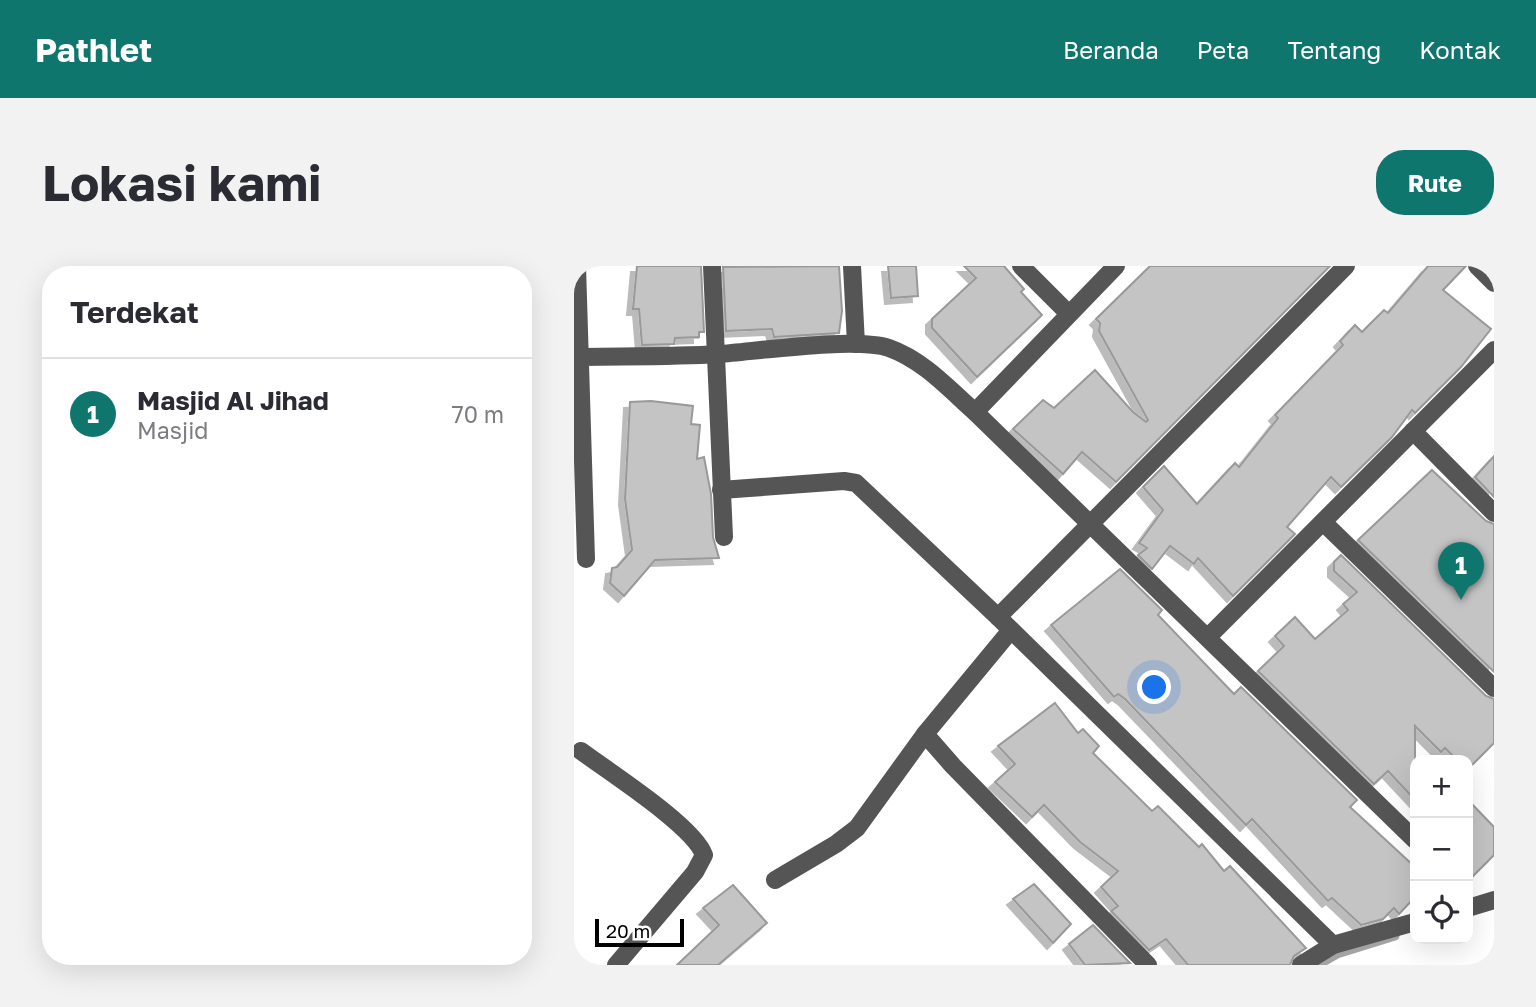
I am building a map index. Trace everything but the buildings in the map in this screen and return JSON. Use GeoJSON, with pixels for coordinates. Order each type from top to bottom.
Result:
{"type":"FeatureCollection","features":[{"type":"Feature","properties":{"kind":"street"},"geometry":{"type":"LineString","coordinates":[[577,266],[577,357],[586,559]]}},
{"type":"Feature","properties":{"kind":"street"},"geometry":{"type":"LineString","coordinates":[[712,266],[724,537]]}},
{"type":"Feature","properties":{"kind":"street"},"geometry":{"type":"LineString","coordinates":[[852,266],[856,344]]}},
{"type":"Feature","properties":{"kind":"street"},"geometry":{"type":"LineString","coordinates":[[1021,266],[1069,314]]}},
{"type":"Feature","properties":{"kind":"street"},"geometry":{"type":"LineString","coordinates":[[975,412],[1116,266]]}},
{"type":"Feature","properties":{"kind":"street"},"geometry":{"type":"LineString","coordinates":[[998,617],[1346,266]]}},
{"type":"Feature","properties":{"kind":"street"},"geometry":{"type":"LineString","coordinates":[[1477,266],[1494,283]]}},
{"type":"Feature","properties":{"kind":"street"},"geometry":{"type":"LineString","coordinates":[[577,357],[714,354],[856,344],[888,348],[906,356],[926,369],[975,412],[1410,835]]}},
{"type":"Feature","properties":{"kind":"street"},"geometry":{"type":"LineString","coordinates":[[1208,637],[1494,350]]}},
{"type":"Feature","properties":{"kind":"street"},"geometry":{"type":"LineString","coordinates":[[1413,431],[1494,513]]}},
{"type":"Feature","properties":{"kind":"street"},"geometry":{"type":"LineString","coordinates":[[721,490],[844,481],[856,483],[998,617],[1333,945]]}},
{"type":"Feature","properties":{"kind":"street"},"geometry":{"type":"LineString","coordinates":[[1323,522],[1494,688]]}},
{"type":"Feature","properties":{"kind":"street"},"geometry":{"type":"LineString","coordinates":[[775,880],[836,844],[857,828],[925,734],[1011,630]]}},
{"type":"Feature","properties":{"kind":"street"},"geometry":{"type":"LineString","coordinates":[[925,734],[1148,965]]}},
{"type":"Feature","properties":{"kind":"street"},"geometry":{"type":"LineString","coordinates":[[581,751],[676,823],[696,841],[704,855],[695,872],[616,965]]}},
{"type":"Feature","properties":{"kind":"street"},"geometry":{"type":"LineString","coordinates":[[1301,965],[1333,945],[1410,923]]}},
{"type":"Feature","properties":{"kind":"waterway"},"geometry":{"type":"LineString","coordinates":[[1318,965],[1337,954],[1395,936]]}},
{"type":"Feature","properties":{"kind":"place","name":"Masjid Al Jihad"},"geometry":{"type":"Point","coordinates":[1461,600]}}]}
